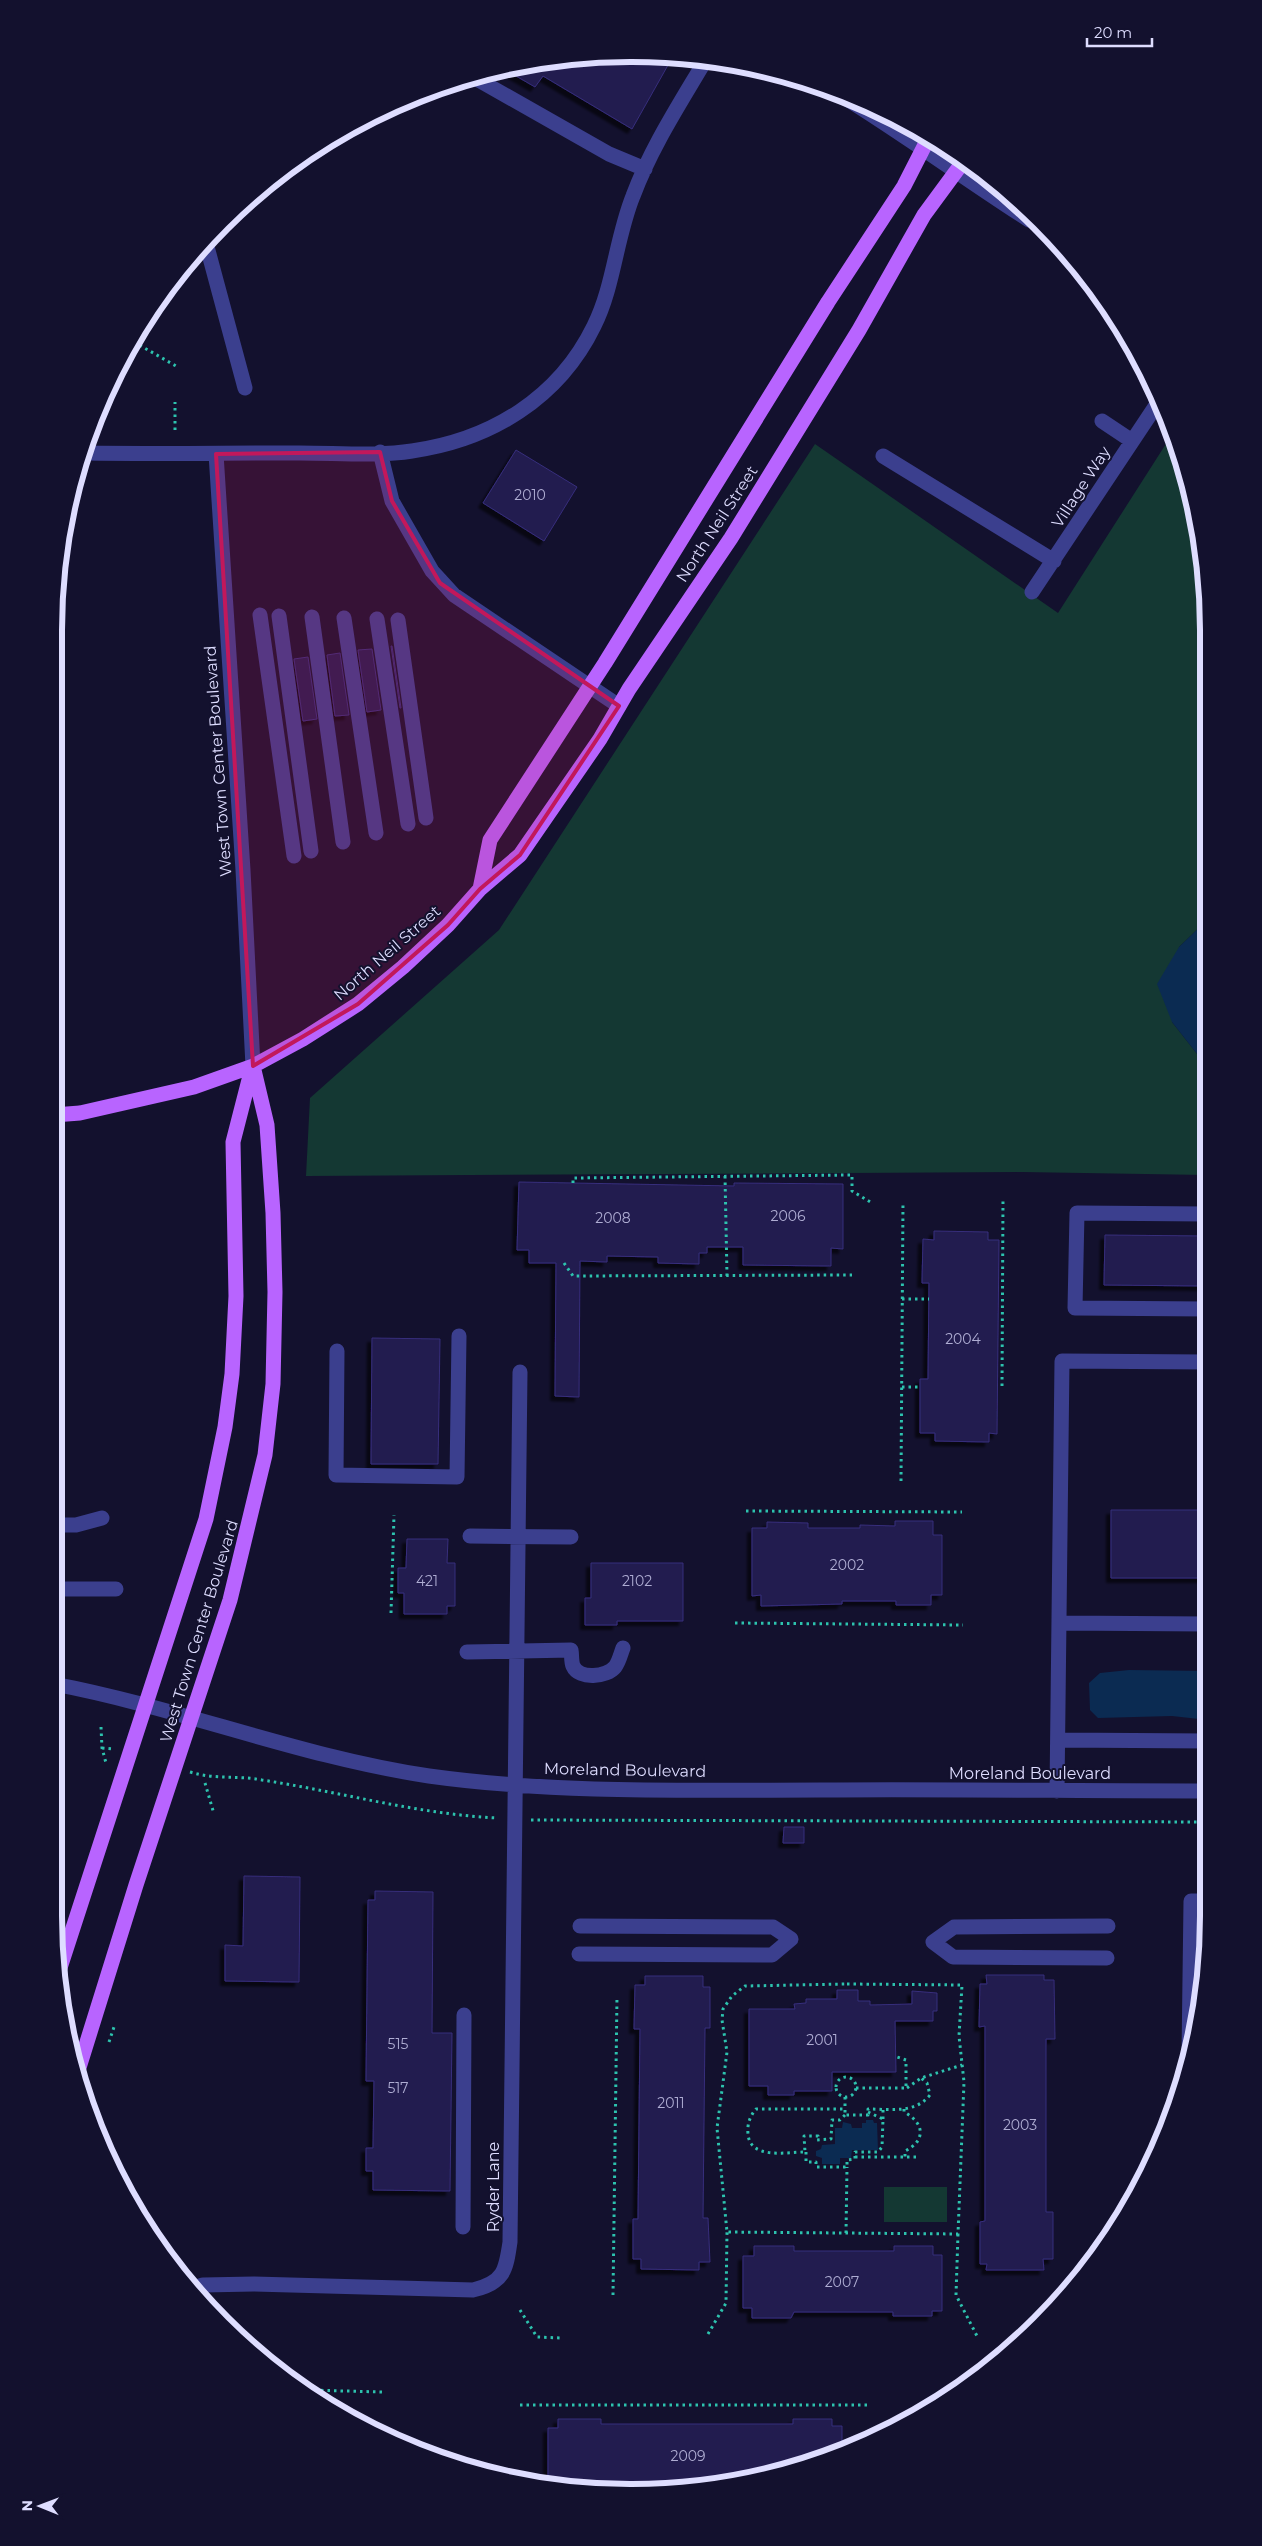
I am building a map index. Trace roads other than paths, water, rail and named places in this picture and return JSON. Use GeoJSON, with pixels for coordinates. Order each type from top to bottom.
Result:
{"type":"FeatureCollection","features":[{"type":"Feature","properties":{"kind":"main road","name":"North Neil Street"},"geometry":{"type":"LineString","coordinates":[[480,889],[490,840],[589,688],[822,310],[904,186],[925,145]]}},
{"type":"Feature","properties":{"kind":"main road","name":"North Neil Street"},"geometry":{"type":"LineString","coordinates":[[62,1114],[80,1113],[147,1100],[194,1087],[253,1066],[303,1039],[358,1004],[448,925],[480,889],[520,855],[600,739],[619,706],[730,538],[859,330],[924,215],[959,167]]}},
{"type":"Feature","properties":{"kind":"main road","name":"West Town Center Boulevard"},"geometry":{"type":"LineString","coordinates":[[64,1955],[206,1519],[225,1427],[232,1374],[236,1296],[233,1142],[253,1066]]}},
{"type":"Feature","properties":{"kind":"main road","name":"West Town Center Boulevard"},"geometry":{"type":"LineString","coordinates":[[81,2060],[136,1885],[230,1600],[249,1528],[265,1455],[273,1384],[276,1292],[267,1124],[253,1066]]}},
{"type":"Feature","properties":{"kind":"street"},"geometry":{"type":"LineString","coordinates":[[91,453],[216,454],[412,451],[448,443],[500,425],[542,397],[558,380],[593,328],[600,313],[632,197],[668,123],[702,67]]}},
{"type":"Feature","properties":{"kind":"street"},"geometry":{"type":"LineString","coordinates":[[483,82],[609,154],[645,169]]}},
{"type":"Feature","properties":{"kind":"street"},"geometry":{"type":"LineString","coordinates":[[936,152],[986,187]]}},
{"type":"Feature","properties":{"kind":"street"},"geometry":{"type":"LineString","coordinates":[[208,251],[245,388]]}},
{"type":"Feature","properties":{"kind":"street","name":"Village Way"},"geometry":{"type":"LineString","coordinates":[[1032,592],[1154,408]]}},
{"type":"Feature","properties":{"kind":"street"},"geometry":{"type":"LineString","coordinates":[[1102,420],[1132,441]]}},
{"type":"Feature","properties":{"kind":"street"},"geometry":{"type":"LineString","coordinates":[[380,452],[392,501],[440,583],[454,595],[589,688],[619,706]]}},
{"type":"Feature","properties":{"kind":"street","name":"West Town Center Boulevard"},"geometry":{"type":"LineString","coordinates":[[216,454],[243,870],[253,1066]]}},
{"type":"Feature","properties":{"kind":"street"},"geometry":{"type":"LineString","coordinates":[[883,456],[1054,561]]}},
{"type":"Feature","properties":{"kind":"street"},"geometry":{"type":"LineString","coordinates":[[260,615],[294,856]]}},
{"type":"Feature","properties":{"kind":"street"},"geometry":{"type":"LineString","coordinates":[[279,616],[311,851]]}},
{"type":"Feature","properties":{"kind":"street"},"geometry":{"type":"LineString","coordinates":[[312,617],[344,842]]}},
{"type":"Feature","properties":{"kind":"street"},"geometry":{"type":"LineString","coordinates":[[344,618],[376,833]]}},
{"type":"Feature","properties":{"kind":"street"},"geometry":{"type":"LineString","coordinates":[[377,619],[408,824]]}},
{"type":"Feature","properties":{"kind":"street"},"geometry":{"type":"LineString","coordinates":[[398,620],[426,818]]}},
{"type":"Feature","properties":{"kind":"street"},"geometry":{"type":"LineString","coordinates":[[1200,1214],[1077,1213],[1075,1308],[1200,1309]]}},
{"type":"Feature","properties":{"kind":"street"},"geometry":{"type":"LineString","coordinates":[[338,1351],[336,1476],[457,1477],[459,1336]]}},
{"type":"Feature","properties":{"kind":"street"},"geometry":{"type":"LineString","coordinates":[[1057,1791],[1062,1361],[1200,1362]]}},
{"type":"Feature","properties":{"kind":"street","name":"Ryder Lane"},"geometry":{"type":"LineString","coordinates":[[201,2286],[254,2284],[473,2290],[488,2286],[502,2275],[507,2262],[510,2242],[520,1372]]}},
{"type":"Feature","properties":{"kind":"street"},"geometry":{"type":"LineString","coordinates":[[62,1525],[76,1525],[102,1518]]}},
{"type":"Feature","properties":{"kind":"street"},"geometry":{"type":"LineString","coordinates":[[470,1536],[571,1537]]}},
{"type":"Feature","properties":{"kind":"street"},"geometry":{"type":"LineString","coordinates":[[62,1589],[116,1589]]}},
{"type":"Feature","properties":{"kind":"street"},"geometry":{"type":"LineString","coordinates":[[1059,1623],[1200,1624]]}},
{"type":"Feature","properties":{"kind":"street"},"geometry":{"type":"LineString","coordinates":[[467,1652],[571,1650],[573,1665],[577,1671],[589,1676],[602,1674],[615,1667],[623,1648]]}},
{"type":"Feature","properties":{"kind":"street","name":"Moreland Boulevard"},"geometry":{"type":"LineString","coordinates":[[62,1686],[145,1703],[192,1719],[380,1768],[438,1777],[515,1785],[629,1789],[1200,1791]]}},
{"type":"Feature","properties":{"kind":"street"},"geometry":{"type":"LineString","coordinates":[[1058,1740],[1200,1741]]}},
{"type":"Feature","properties":{"kind":"street"},"geometry":{"type":"LineString","coordinates":[[1189,2023],[1191,1901],[1200,1901]]}},
{"type":"Feature","properties":{"kind":"street"},"geometry":{"type":"LineString","coordinates":[[579,1954],[772,1954],[791,1939],[773,1927],[580,1926]]}},
{"type":"Feature","properties":{"kind":"street"},"geometry":{"type":"LineString","coordinates":[[1107,1958],[953,1957],[933,1942],[954,1927],[1108,1926]]}},
{"type":"Feature","properties":{"kind":"street"},"geometry":{"type":"LineString","coordinates":[[463,2227],[464,2015]]}},
{"type":"Feature","properties":{"kind":"water"},"geometry":{"type":"Polygon","coordinates":[[[1200,927],[1200,1058],[1172,1022],[1157,984],[1179,947],[1200,927]]]}},
{"type":"Feature","properties":{"kind":"water"},"geometry":{"type":"Polygon","coordinates":[[[1129,1670],[1200,1671],[1200,1719],[1172,1716],[1098,1718],[1090,1710],[1089,1683],[1100,1673],[1129,1670]]]}},
{"type":"Feature","properties":{"kind":"water"},"geometry":{"type":"Polygon","coordinates":[[[866,2120],[873,2120],[874,2123],[877,2123],[878,2150],[852,2150],[851,2158],[840,2158],[840,2164],[822,2164],[822,2158],[816,2156],[816,2151],[821,2149],[822,2145],[835,2144],[835,2128],[842,2128],[843,2122],[851,2124],[852,2128],[862,2128],[862,2123],[866,2123],[866,2120]]]}}]}
